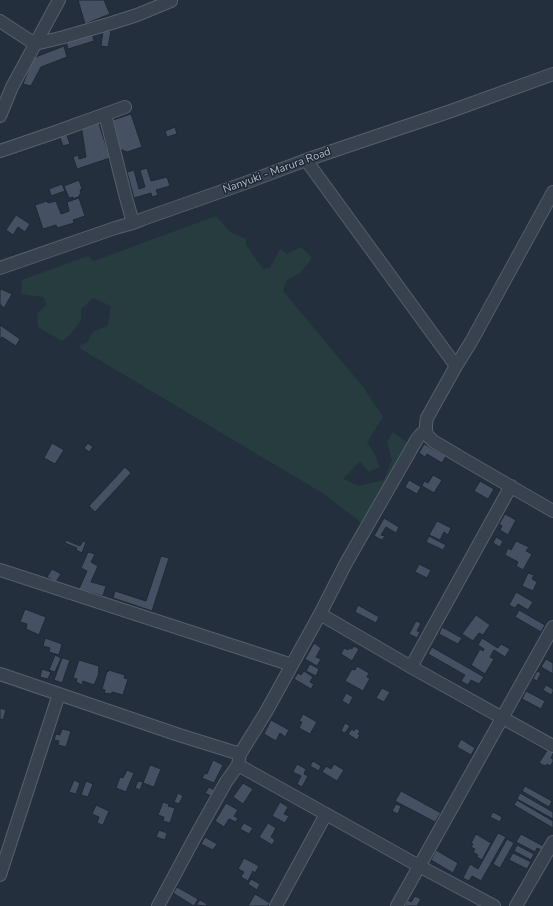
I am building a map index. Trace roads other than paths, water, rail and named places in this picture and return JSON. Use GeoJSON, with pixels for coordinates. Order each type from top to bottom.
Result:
{"type":"FeatureCollection","features":[{"type":"Feature","properties":{"kind":"street"},"geometry":{"type":"LineString","coordinates":[[0,116],[12,87],[59,0]]}},
{"type":"Feature","properties":{"kind":"street"},"geometry":{"type":"LineString","coordinates":[[0,21],[35,44],[112,23],[171,1]]}},
{"type":"Feature","properties":{"kind":"street","name":"Nanyuki - Marura Road"},"geometry":{"type":"LineString","coordinates":[[0,268],[133,223],[306,160],[445,113],[553,74]]}},
{"type":"Feature","properties":{"kind":"street"},"geometry":{"type":"LineString","coordinates":[[0,151],[125,107]]}},
{"type":"Feature","properties":{"kind":"street"},"geometry":{"type":"LineString","coordinates":[[105,114],[133,223]]}},
{"type":"Feature","properties":{"kind":"street"},"geometry":{"type":"LineString","coordinates":[[306,160],[456,366]]}},
{"type":"Feature","properties":{"kind":"street"},"geometry":{"type":"LineString","coordinates":[[553,192],[479,328],[427,418],[426,431],[428,436],[433,441],[553,510]]}},
{"type":"Feature","properties":{"kind":"street"},"geometry":{"type":"LineString","coordinates":[[158,906],[320,614],[346,563],[417,439],[426,431]]}},
{"type":"Feature","properties":{"kind":"street"},"geometry":{"type":"LineString","coordinates":[[411,667],[511,486]]}},
{"type":"Feature","properties":{"kind":"street"},"geometry":{"type":"LineString","coordinates":[[0,570],[292,665]]}},
{"type":"Feature","properties":{"kind":"street"},"geometry":{"type":"LineString","coordinates":[[320,614],[411,667],[553,746]]}},
{"type":"Feature","properties":{"kind":"street"},"geometry":{"type":"LineString","coordinates":[[397,906],[553,627]]}},
{"type":"Feature","properties":{"kind":"street"},"geometry":{"type":"LineString","coordinates":[[0,674],[158,728],[239,759],[326,814],[494,906]]}},
{"type":"Feature","properties":{"kind":"street"},"geometry":{"type":"LineString","coordinates":[[0,875],[59,694]]}},
{"type":"Feature","properties":{"kind":"street"},"geometry":{"type":"LineString","coordinates":[[276,906],[326,814]]}},
{"type":"Feature","properties":{"kind":"street"},"geometry":{"type":"LineString","coordinates":[[516,906],[553,842]]}}]}
